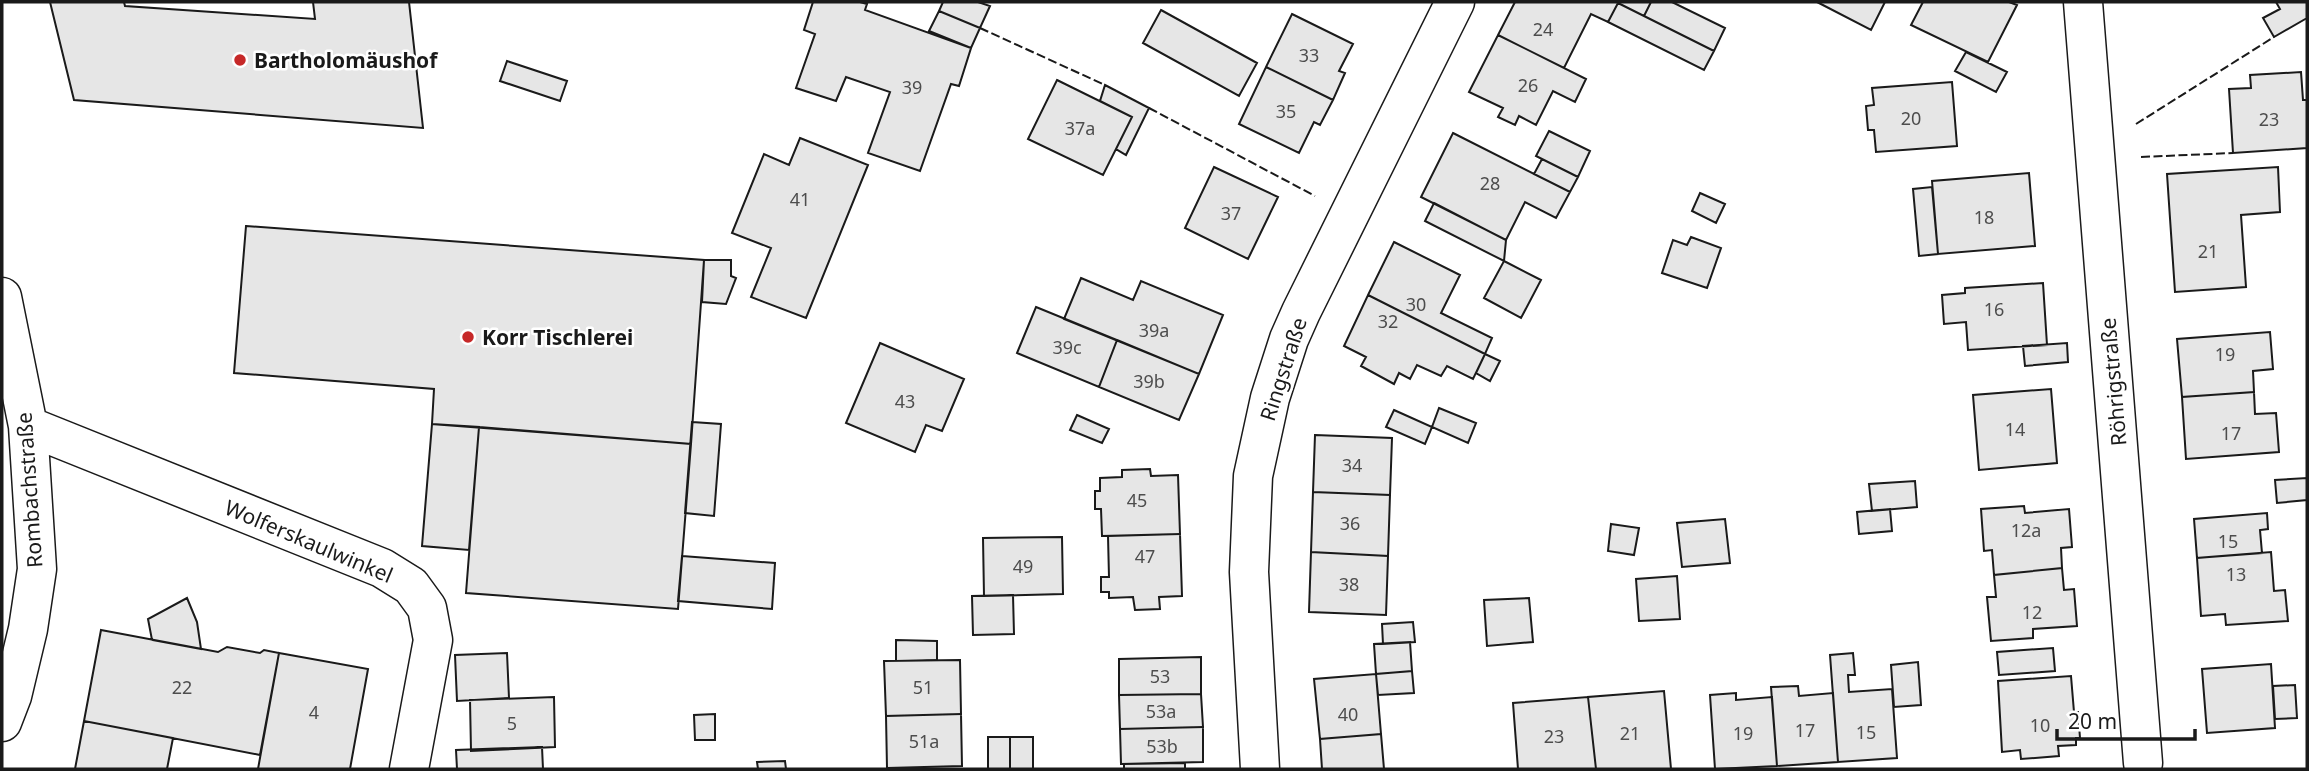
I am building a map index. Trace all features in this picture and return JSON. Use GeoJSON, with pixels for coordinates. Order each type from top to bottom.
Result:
{"type":"FeatureCollection","features":[{"type":"Feature","properties":{"kind":"street","name":"Ringstraße"},"geometry":{"type":"LineString","coordinates":[[1260,769],[1249,572],[1253,476],[1270,398],[1289,340],[1307,300],[1455,2]]}},
{"type":"Feature","properties":{"kind":"street","name":"Röhrigstraße"},"geometry":{"type":"LineString","coordinates":[[2083,2],[2145,767]]}},
{"type":"Feature","properties":{"kind":"street","name":"Rombachstraße"},"geometry":{"type":"LineString","coordinates":[[2,297],[28,426],[37,569],[28,629],[12,695],[2,722]]}},
{"type":"Feature","properties":{"kind":"street","name":"Wolferskaulwinkel"},"geometry":{"type":"LineString","coordinates":[[28,426],[382,568],[411,586],[427,608],[433,640],[409,769]]}},
{"type":"Feature","properties":{"kind":"building","name":"Bartholomäushof"},"geometry":{"type":"Polygon","coordinates":[[[50,2],[124,2],[125,6],[315,19],[313,2],[409,2],[423,128],[74,100],[50,2]]]}},
{"type":"Feature","properties":{"kind":"building"},"geometry":{"type":"Polygon","coordinates":[[[813,2],[867,4],[865,10],[971,48],[959,86],[951,84],[920,171],[868,153],[890,92],[846,77],[836,101],[796,88],[815,34],[804,30],[813,2]]]}},
{"type":"Feature","properties":{"kind":"building"},"geometry":{"type":"Polygon","coordinates":[[[943,2],[978,2],[990,6],[980,28],[939,11],[943,2]]]}},
{"type":"Feature","properties":{"kind":"building"},"geometry":{"type":"Polygon","coordinates":[[[1515,2],[1618,3],[1608,22],[1591,14],[1564,68],[1498,35],[1515,2]]]}},
{"type":"Feature","properties":{"kind":"building"},"geometry":{"type":"Polygon","coordinates":[[[1616,2],[1651,2],[1644,16],[1616,2]]]}},
{"type":"Feature","properties":{"kind":"building"},"geometry":{"type":"Polygon","coordinates":[[[1651,2],[1672,2],[1725,28],[1714,51],[1644,16],[1651,2]]]}},
{"type":"Feature","properties":{"kind":"building"},"geometry":{"type":"Polygon","coordinates":[[[1817,2],[1885,2],[1871,30],[1817,2]]]}},
{"type":"Feature","properties":{"kind":"building"},"geometry":{"type":"Polygon","coordinates":[[[1923,2],[2009,2],[2017,5],[1988,62],[1911,25],[1923,2]]]}},
{"type":"Feature","properties":{"kind":"building"},"geometry":{"type":"Polygon","coordinates":[[[2276,2],[2307,2],[2307,18],[2274,37],[2263,18],[2280,9],[2276,2]]]}},
{"type":"Feature","properties":{"kind":"building"},"geometry":{"type":"Polygon","coordinates":[[[1618,3],[1714,51],[1704,70],[1608,22],[1618,3]]]}},
{"type":"Feature","properties":{"kind":"building"},"geometry":{"type":"Polygon","coordinates":[[[1161,10],[1257,63],[1239,96],[1143,43],[1161,10]]]}},
{"type":"Feature","properties":{"kind":"building"},"geometry":{"type":"Polygon","coordinates":[[[939,11],[980,28],[971,48],[929,31],[939,11]]]}},
{"type":"Feature","properties":{"kind":"building"},"geometry":{"type":"Polygon","coordinates":[[[1292,14],[1353,44],[1339,71],[1345,73],[1333,100],[1266,67],[1292,14]]]}},
{"type":"Feature","properties":{"kind":"building"},"geometry":{"type":"Polygon","coordinates":[[[1498,35],[1586,79],[1575,102],[1553,91],[1536,125],[1519,116],[1515,125],[1498,117],[1503,108],[1469,92],[1498,35]]]}},
{"type":"Feature","properties":{"kind":"building"},"geometry":{"type":"Polygon","coordinates":[[[1966,52],[2007,72],[1996,92],[1955,71],[1966,52]]]}},
{"type":"Feature","properties":{"kind":"building"},"geometry":{"type":"Polygon","coordinates":[[[507,61],[567,81],[560,101],[500,81],[507,61]]]}},
{"type":"Feature","properties":{"kind":"building"},"geometry":{"type":"Polygon","coordinates":[[[1266,67],[1333,100],[1320,125],[1314,122],[1299,153],[1239,124],[1266,67]]]}},
{"type":"Feature","properties":{"kind":"building"},"geometry":{"type":"Polygon","coordinates":[[[2301,72],[2303,100],[2307,100],[2307,148],[2233,153],[2229,89],[2251,88],[2250,75],[2301,72]]]}},
{"type":"Feature","properties":{"kind":"building"},"geometry":{"type":"Polygon","coordinates":[[[1057,80],[1132,117],[1103,175],[1028,139],[1057,80]]]}},
{"type":"Feature","properties":{"kind":"building"},"geometry":{"type":"Polygon","coordinates":[[[1952,82],[1957,146],[1876,152],[1874,130],[1868,130],[1866,106],[1874,105],[1872,88],[1952,82]]]}},
{"type":"Feature","properties":{"kind":"building"},"geometry":{"type":"Polygon","coordinates":[[[1105,85],[1149,108],[1126,155],[1116,149],[1132,117],[1100,101],[1105,85]]]}},
{"type":"Feature","properties":{"kind":"building"},"geometry":{"type":"Polygon","coordinates":[[[1549,131],[1590,151],[1578,177],[1536,156],[1549,131]]]}},
{"type":"Feature","properties":{"kind":"building"},"geometry":{"type":"Polygon","coordinates":[[[1453,133],[1570,192],[1556,218],[1525,202],[1506,240],[1421,197],[1453,133]]]}},
{"type":"Feature","properties":{"kind":"building"},"geometry":{"type":"Polygon","coordinates":[[[800,138],[868,165],[806,318],[751,297],[771,248],[732,233],[764,154],[789,165],[800,138]]]}},
{"type":"Feature","properties":{"kind":"building"},"geometry":{"type":"Polygon","coordinates":[[[1542,159],[1578,177],[1570,192],[1534,174],[1542,159]]]}},
{"type":"Feature","properties":{"kind":"building"},"geometry":{"type":"Polygon","coordinates":[[[1214,167],[1278,197],[1248,259],[1185,228],[1214,167]]]}},
{"type":"Feature","properties":{"kind":"building"},"geometry":{"type":"Polygon","coordinates":[[[2278,167],[2280,212],[2241,215],[2246,287],[2175,292],[2167,174],[2278,167]]]}},
{"type":"Feature","properties":{"kind":"building"},"geometry":{"type":"Polygon","coordinates":[[[2029,173],[2035,246],[1938,254],[1932,181],[2029,173]]]}},
{"type":"Feature","properties":{"kind":"building"},"geometry":{"type":"Polygon","coordinates":[[[1932,187],[1938,254],[1919,256],[1913,189],[1932,187]]]}},
{"type":"Feature","properties":{"kind":"building"},"geometry":{"type":"Polygon","coordinates":[[[1700,193],[1725,204],[1716,223],[1692,211],[1700,193]]]}},
{"type":"Feature","properties":{"kind":"building"},"geometry":{"type":"Polygon","coordinates":[[[1434,203],[1506,240],[1504,261],[1425,221],[1434,203]]]}},
{"type":"Feature","properties":{"kind":"building","name":"Korr Tischlerei"},"geometry":{"type":"Polygon","coordinates":[[[246,226],[704,260],[691,444],[432,424],[434,389],[234,373],[246,226]]]}},
{"type":"Feature","properties":{"kind":"building"},"geometry":{"type":"Polygon","coordinates":[[[1691,237],[1721,248],[1707,288],[1662,273],[1673,240],[1687,245],[1691,237]]]}},
{"type":"Feature","properties":{"kind":"building"},"geometry":{"type":"Polygon","coordinates":[[[1394,242],[1460,275],[1441,313],[1492,338],[1485,354],[1368,295],[1394,242]]]}},
{"type":"Feature","properties":{"kind":"building"},"geometry":{"type":"Polygon","coordinates":[[[704,260],[731,260],[731,276],[736,278],[726,304],[702,302],[704,260]]]}},
{"type":"Feature","properties":{"kind":"building"},"geometry":{"type":"Polygon","coordinates":[[[1504,261],[1541,280],[1521,318],[1484,298],[1504,261]]]}},
{"type":"Feature","properties":{"kind":"building"},"geometry":{"type":"Polygon","coordinates":[[[1081,278],[1133,300],[1141,281],[1223,315],[1199,374],[1064,319],[1081,278]]]}},
{"type":"Feature","properties":{"kind":"building"},"geometry":{"type":"Polygon","coordinates":[[[2043,283],[2047,345],[1968,350],[1966,322],[1944,324],[1942,295],[1965,293],[1965,288],[2043,283]]]}},
{"type":"Feature","properties":{"kind":"building"},"geometry":{"type":"Polygon","coordinates":[[[1368,295],[1485,354],[1473,379],[1447,366],[1441,376],[1417,365],[1410,379],[1399,373],[1394,384],[1361,366],[1366,357],[1344,346],[1368,295]]]}},
{"type":"Feature","properties":{"kind":"building"},"geometry":{"type":"Polygon","coordinates":[[[1036,307],[1117,340],[1099,387],[1017,353],[1036,307]]]}},
{"type":"Feature","properties":{"kind":"building"},"geometry":{"type":"Polygon","coordinates":[[[2270,332],[2273,369],[2253,371],[2254,392],[2182,397],[2177,339],[2270,332]]]}},
{"type":"Feature","properties":{"kind":"building"},"geometry":{"type":"Polygon","coordinates":[[[1117,340],[1199,374],[1179,420],[1099,387],[1117,340]]]}},
{"type":"Feature","properties":{"kind":"building"},"geometry":{"type":"Polygon","coordinates":[[[880,343],[964,379],[942,431],[926,425],[915,452],[846,423],[880,343]]]}},
{"type":"Feature","properties":{"kind":"building"},"geometry":{"type":"Polygon","coordinates":[[[2067,343],[2068,362],[2025,366],[2023,346],[2067,343]]]}},
{"type":"Feature","properties":{"kind":"building"},"geometry":{"type":"Polygon","coordinates":[[[1485,354],[1500,361],[1490,381],[1476,373],[1485,354]]]}},
{"type":"Feature","properties":{"kind":"building"},"geometry":{"type":"Polygon","coordinates":[[[2051,389],[2057,463],[1979,470],[1973,395],[2051,389]]]}},
{"type":"Feature","properties":{"kind":"building"},"geometry":{"type":"Polygon","coordinates":[[[2254,392],[2255,414],[2276,413],[2279,452],[2186,459],[2182,397],[2254,392]]]}},
{"type":"Feature","properties":{"kind":"building"},"geometry":{"type":"Polygon","coordinates":[[[1439,408],[1476,423],[1468,443],[1432,427],[1439,408]]]}},
{"type":"Feature","properties":{"kind":"building"},"geometry":{"type":"Polygon","coordinates":[[[1394,410],[1432,427],[1425,444],[1386,427],[1394,410]]]}},
{"type":"Feature","properties":{"kind":"building"},"geometry":{"type":"Polygon","coordinates":[[[1077,415],[1109,429],[1102,443],[1070,430],[1077,415]]]}},
{"type":"Feature","properties":{"kind":"building"},"geometry":{"type":"Polygon","coordinates":[[[692,422],[721,424],[714,516],[685,513],[692,422]]]}},
{"type":"Feature","properties":{"kind":"building"},"geometry":{"type":"Polygon","coordinates":[[[432,424],[479,427],[469,550],[422,546],[432,424]]]}},
{"type":"Feature","properties":{"kind":"building"},"geometry":{"type":"Polygon","coordinates":[[[479,427],[691,444],[678,609],[466,593],[479,427]]]}},
{"type":"Feature","properties":{"kind":"building"},"geometry":{"type":"Polygon","coordinates":[[[1315,435],[1392,438],[1390,495],[1313,492],[1315,435]]]}},
{"type":"Feature","properties":{"kind":"building"},"geometry":{"type":"Polygon","coordinates":[[[1150,469],[1151,476],[1178,475],[1180,534],[1102,536],[1101,509],[1095,509],[1095,491],[1100,491],[1100,478],[1122,477],[1122,470],[1150,469]]]}},
{"type":"Feature","properties":{"kind":"building"},"geometry":{"type":"Polygon","coordinates":[[[2307,478],[2307,500],[2277,503],[2275,480],[2307,478]]]}},
{"type":"Feature","properties":{"kind":"building"},"geometry":{"type":"Polygon","coordinates":[[[1915,481],[1917,507],[1872,511],[1869,484],[1915,481]]]}},
{"type":"Feature","properties":{"kind":"building"},"geometry":{"type":"Polygon","coordinates":[[[1313,492],[1390,495],[1388,556],[1311,552],[1313,492]]]}},
{"type":"Feature","properties":{"kind":"building"},"geometry":{"type":"Polygon","coordinates":[[[2024,506],[2025,513],[2069,509],[2072,547],[2061,548],[2062,568],[1994,575],[1992,550],[1984,551],[1981,509],[2024,506]]]}},
{"type":"Feature","properties":{"kind":"building"},"geometry":{"type":"Polygon","coordinates":[[[1890,509],[1892,531],[1859,534],[1857,512],[1890,509]]]}},
{"type":"Feature","properties":{"kind":"building"},"geometry":{"type":"Polygon","coordinates":[[[2267,513],[2268,529],[2260,530],[2262,553],[2197,558],[2194,519],[2267,513]]]}},
{"type":"Feature","properties":{"kind":"building"},"geometry":{"type":"Polygon","coordinates":[[[1725,519],[1730,563],[1682,567],[1677,523],[1725,519]]]}},
{"type":"Feature","properties":{"kind":"building"},"geometry":{"type":"Polygon","coordinates":[[[1611,524],[1639,528],[1634,555],[1608,551],[1611,524]]]}},
{"type":"Feature","properties":{"kind":"building"},"geometry":{"type":"Polygon","coordinates":[[[1180,534],[1182,596],[1159,597],[1160,609],[1135,610],[1133,597],[1109,598],[1109,592],[1101,592],[1101,577],[1109,577],[1108,536],[1180,534]]]}},
{"type":"Feature","properties":{"kind":"building"},"geometry":{"type":"Polygon","coordinates":[[[1062,537],[1063,594],[984,596],[983,538],[1062,537]]]}},
{"type":"Feature","properties":{"kind":"building"},"geometry":{"type":"Polygon","coordinates":[[[1311,552],[1388,556],[1386,615],[1309,612],[1311,552]]]}},
{"type":"Feature","properties":{"kind":"building"},"geometry":{"type":"Polygon","coordinates":[[[2271,552],[2274,591],[2285,590],[2288,621],[2226,625],[2225,614],[2201,616],[2197,558],[2271,552]]]}},
{"type":"Feature","properties":{"kind":"building"},"geometry":{"type":"Polygon","coordinates":[[[682,556],[775,563],[772,609],[678,601],[682,556]]]}},
{"type":"Feature","properties":{"kind":"building"},"geometry":{"type":"Polygon","coordinates":[[[2062,568],[2064,590],[2074,589],[2077,626],[2033,629],[2033,638],[1991,641],[1987,597],[1996,597],[1994,575],[2062,568]]]}},
{"type":"Feature","properties":{"kind":"building"},"geometry":{"type":"Polygon","coordinates":[[[1677,576],[1680,619],[1639,621],[1636,579],[1677,576]]]}},
{"type":"Feature","properties":{"kind":"building"},"geometry":{"type":"Polygon","coordinates":[[[1013,595],[1014,634],[973,635],[972,596],[1013,595]]]}},
{"type":"Feature","properties":{"kind":"building"},"geometry":{"type":"Polygon","coordinates":[[[187,598],[197,622],[201,649],[152,640],[148,619],[187,598]]]}},
{"type":"Feature","properties":{"kind":"building"},"geometry":{"type":"Polygon","coordinates":[[[1529,598],[1533,642],[1487,646],[1484,600],[1529,598]]]}},
{"type":"Feature","properties":{"kind":"building"},"geometry":{"type":"Polygon","coordinates":[[[1413,622],[1415,642],[1383,644],[1382,624],[1413,622]]]}},
{"type":"Feature","properties":{"kind":"building"},"geometry":{"type":"Polygon","coordinates":[[[101,630],[218,652],[227,647],[260,653],[264,650],[279,653],[260,755],[84,721],[101,630]]]}},
{"type":"Feature","properties":{"kind":"building"},"geometry":{"type":"Polygon","coordinates":[[[896,640],[937,641],[937,660],[896,661],[896,640]]]}},
{"type":"Feature","properties":{"kind":"building"},"geometry":{"type":"Polygon","coordinates":[[[1410,642],[1412,671],[1376,674],[1374,644],[1410,642]]]}},
{"type":"Feature","properties":{"kind":"building"},"geometry":{"type":"Polygon","coordinates":[[[2053,648],[2055,671],[1999,675],[1997,652],[2053,648]]]}},
{"type":"Feature","properties":{"kind":"building"},"geometry":{"type":"Polygon","coordinates":[[[279,653],[368,669],[350,769],[258,769],[279,653]]]}},
{"type":"Feature","properties":{"kind":"building"},"geometry":{"type":"Polygon","coordinates":[[[507,653],[509,698],[457,701],[455,655],[507,653]]]}},
{"type":"Feature","properties":{"kind":"building"},"geometry":{"type":"Polygon","coordinates":[[[1853,653],[1855,675],[1848,675],[1849,692],[1892,689],[1897,758],[1838,762],[1830,655],[1853,653]]]}},
{"type":"Feature","properties":{"kind":"building"},"geometry":{"type":"Polygon","coordinates":[[[1201,657],[1201,694],[1119,695],[1119,659],[1201,657]]]}},
{"type":"Feature","properties":{"kind":"building"},"geometry":{"type":"Polygon","coordinates":[[[960,660],[961,714],[886,716],[884,661],[960,660]]]}},
{"type":"Feature","properties":{"kind":"building"},"geometry":{"type":"Polygon","coordinates":[[[1918,662],[1921,705],[1894,707],[1891,665],[1918,662]]]}},
{"type":"Feature","properties":{"kind":"building"},"geometry":{"type":"Polygon","coordinates":[[[2271,664],[2275,728],[2207,733],[2202,669],[2271,664]]]}},
{"type":"Feature","properties":{"kind":"building"},"geometry":{"type":"Polygon","coordinates":[[[1412,671],[1414,693],[1378,695],[1376,674],[1412,671]]]}},
{"type":"Feature","properties":{"kind":"building"},"geometry":{"type":"Polygon","coordinates":[[[1376,674],[1381,734],[1320,739],[1314,679],[1376,674]]]}},
{"type":"Feature","properties":{"kind":"building"},"geometry":{"type":"Polygon","coordinates":[[[2071,676],[2074,712],[2078,712],[2080,738],[2076,738],[2076,745],[2058,746],[2059,756],[2021,759],[2020,750],[2002,752],[1998,681],[2071,676]]]}},
{"type":"Feature","properties":{"kind":"building"},"geometry":{"type":"Polygon","coordinates":[[[2295,685],[2297,718],[2275,719],[2273,686],[2295,685]]]}},
{"type":"Feature","properties":{"kind":"building"},"geometry":{"type":"Polygon","coordinates":[[[1798,686],[1799,696],[1833,693],[1838,762],[1777,766],[1771,687],[1798,686]]]}},
{"type":"Feature","properties":{"kind":"building"},"geometry":{"type":"Polygon","coordinates":[[[1664,691],[1671,769],[1596,769],[1588,697],[1664,691]]]}},
{"type":"Feature","properties":{"kind":"building"},"geometry":{"type":"Polygon","coordinates":[[[1736,693],[1736,700],[1772,697],[1777,766],[1715,769],[1710,695],[1736,693]]]}},
{"type":"Feature","properties":{"kind":"building"},"geometry":{"type":"Polygon","coordinates":[[[1201,694],[1203,727],[1120,729],[1119,695],[1201,694]]]}},
{"type":"Feature","properties":{"kind":"building"},"geometry":{"type":"Polygon","coordinates":[[[554,697],[555,747],[471,751],[470,700],[554,697]]]}},
{"type":"Feature","properties":{"kind":"building"},"geometry":{"type":"Polygon","coordinates":[[[1588,697],[1596,769],[1518,769],[1513,703],[1588,697]]]}},
{"type":"Feature","properties":{"kind":"building"},"geometry":{"type":"Polygon","coordinates":[[[715,714],[715,740],[695,740],[694,715],[715,714]]]}},
{"type":"Feature","properties":{"kind":"building"},"geometry":{"type":"Polygon","coordinates":[[[961,714],[962,766],[887,768],[886,716],[961,714]]]}},
{"type":"Feature","properties":{"kind":"building"},"geometry":{"type":"Polygon","coordinates":[[[84,721],[173,738],[167,769],[75,769],[84,721]]]}},
{"type":"Feature","properties":{"kind":"building"},"geometry":{"type":"Polygon","coordinates":[[[1203,727],[1203,762],[1121,764],[1120,729],[1203,727]]]}},
{"type":"Feature","properties":{"kind":"building"},"geometry":{"type":"Polygon","coordinates":[[[1381,734],[1384,769],[1322,769],[1320,739],[1381,734]]]}},
{"type":"Feature","properties":{"kind":"building"},"geometry":{"type":"Polygon","coordinates":[[[988,737],[1010,737],[1010,769],[988,769],[988,737]]]}},
{"type":"Feature","properties":{"kind":"building"},"geometry":{"type":"Polygon","coordinates":[[[1010,737],[1033,737],[1033,769],[1010,769],[1010,737]]]}},
{"type":"Feature","properties":{"kind":"building"},"geometry":{"type":"Polygon","coordinates":[[[542,747],[543,769],[457,769],[456,750],[542,747]]]}},
{"type":"Feature","properties":{"kind":"building"},"geometry":{"type":"Polygon","coordinates":[[[785,761],[786,769],[758,769],[757,762],[785,761]]]}},
{"type":"Feature","properties":{"kind":"building"},"geometry":{"type":"Polygon","coordinates":[[[1185,763],[1185,769],[1124,769],[1124,764],[1185,763]]]}},
{"type":"Feature","properties":{"kind":"fence"},"geometry":{"type":"LineString","coordinates":[[980,28],[1105,85]]}},
{"type":"Feature","properties":{"kind":"fence"},"geometry":{"type":"LineString","coordinates":[[2136,124],[2274,37]]}},
{"type":"Feature","properties":{"kind":"fence"},"geometry":{"type":"LineString","coordinates":[[1149,108],[1315,196]]}},
{"type":"Feature","properties":{"kind":"fence"},"geometry":{"type":"LineString","coordinates":[[2141,157],[2233,153]]}},
{"type":"Feature","properties":{"kind":"place","name":"Bartholomäushof"},"geometry":{"type":"Point","coordinates":[240,60]}},
{"type":"Feature","properties":{"kind":"place","name":"Korr Tischlerei"},"geometry":{"type":"Point","coordinates":[468,337]}}]}
